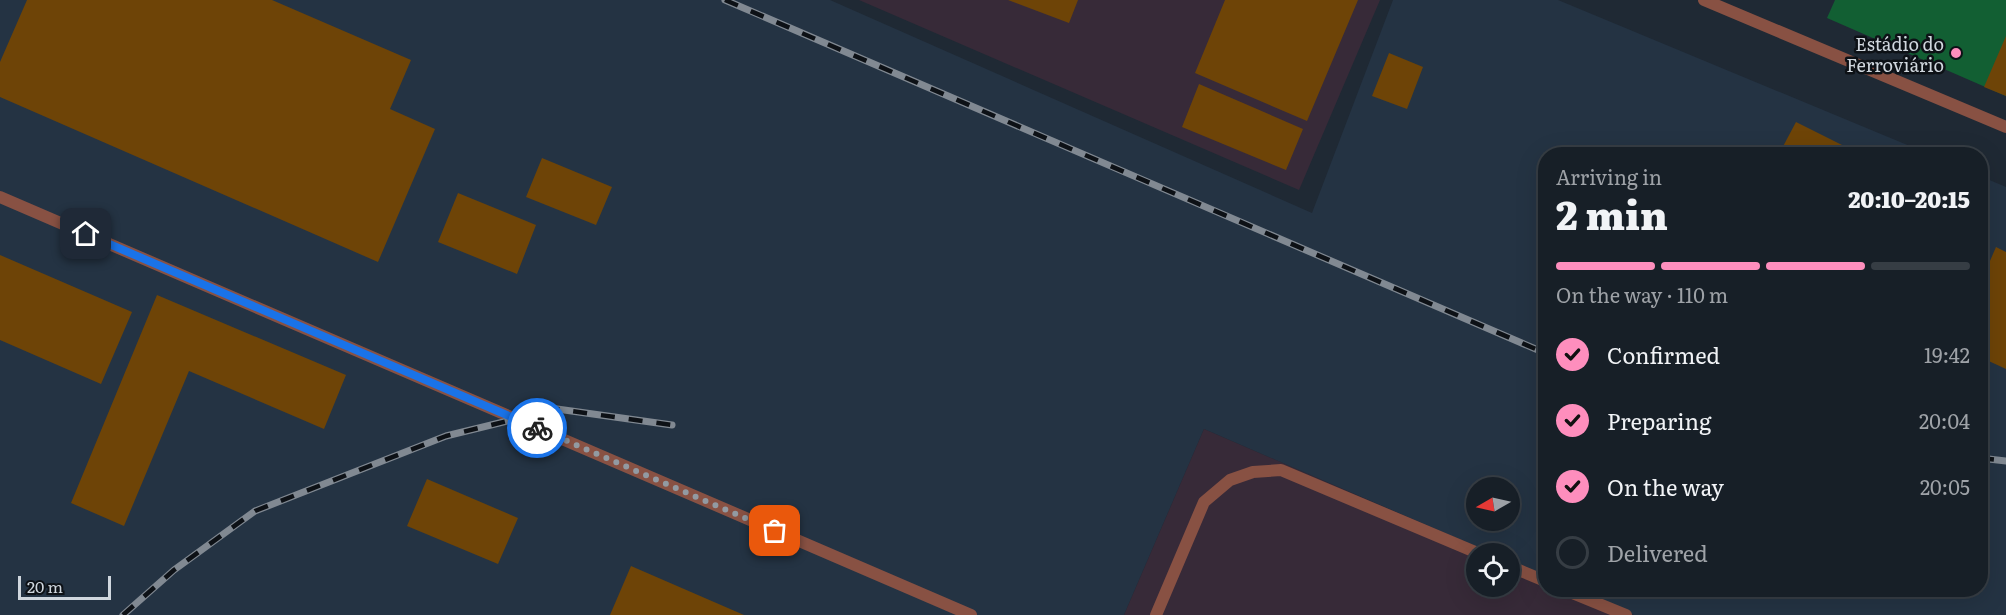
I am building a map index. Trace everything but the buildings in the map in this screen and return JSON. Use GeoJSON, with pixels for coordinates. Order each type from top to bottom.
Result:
{"type":"FeatureCollection","features":[{"type":"Feature","properties":{"kind":"lane"},"geometry":{"type":"LineString","coordinates":[[1704,0],[2006,127]]}},
{"type":"Feature","properties":{"kind":"lane"},"geometry":{"type":"LineString","coordinates":[[0,197],[971,615]]}},
{"type":"Feature","properties":{"kind":"lane"},"geometry":{"type":"LineString","coordinates":[[1156,615],[1204,502],[1230,480],[1253,472],[1281,470],[1466,548]]}},
{"type":"Feature","properties":{"kind":"lane"},"geometry":{"type":"LineString","coordinates":[[1520,571],[1538,578]]}},
{"type":"Feature","properties":{"kind":"lane"},"geometry":{"type":"LineString","coordinates":[[1582,597],[1626,615]]}},
{"type":"Feature","properties":{"kind":"shaded area"},"geometry":{"type":"Polygon","coordinates":[[[0,0],[830,0],[1312,213],[1393,0],[1558,0],[1912,147],[1538,147],[1538,574],[1520,566],[1520,543],[1468,543],[1204,429],[1124,615],[0,615],[0,0]]]}},
{"type":"Feature","properties":{"kind":"shaded area"},"geometry":{"type":"Polygon","coordinates":[[[859,0],[1380,0],[1299,190],[859,0]]]}},
{"type":"Feature","properties":{"kind":"shaded area"},"geometry":{"type":"Polygon","coordinates":[[[1988,179],[2006,187],[2006,615],[1634,615],[1592,597],[1988,597],[1988,179]]]}},
{"type":"Feature","properties":{"kind":"shaded area"},"geometry":{"type":"Polygon","coordinates":[[[1204,429],[1468,543],[1466,543],[1466,597],[1520,597],[1520,566],[1538,574],[1538,597],[1592,597],[1634,615],[1124,615],[1204,429]]]}},
{"type":"Feature","properties":{"kind":"green space","name":"Estádio do Ferroviário"},"geometry":{"type":"Polygon","coordinates":[[[1835,0],[2006,0],[2006,96],[1827,18],[1835,0]]]}},
{"type":"Feature","properties":{"kind":"railway"},"geometry":{"type":"LineString","coordinates":[[725,0],[1538,350]]}},
{"type":"Feature","properties":{"kind":"railway"},"geometry":{"type":"LineString","coordinates":[[123,615],[174,570],[255,511],[446,436],[557,409],[672,425]]}},
{"type":"Feature","properties":{"kind":"railway"},"geometry":{"type":"LineString","coordinates":[[1988,459],[2006,461]]}},
{"type":"Feature","properties":{"kind":"way so far"},"geometry":{"type":"LineString","coordinates":[[537,428],[775,531]]}},
{"type":"Feature","properties":{"kind":"place","name":"Estádio do Ferroviário"},"geometry":{"type":"Point","coordinates":[1956,53]}},
{"type":"Feature","properties":{"kind":"route"},"geometry":{"type":"LineString","coordinates":[[86,234],[537,428]]}}]}
